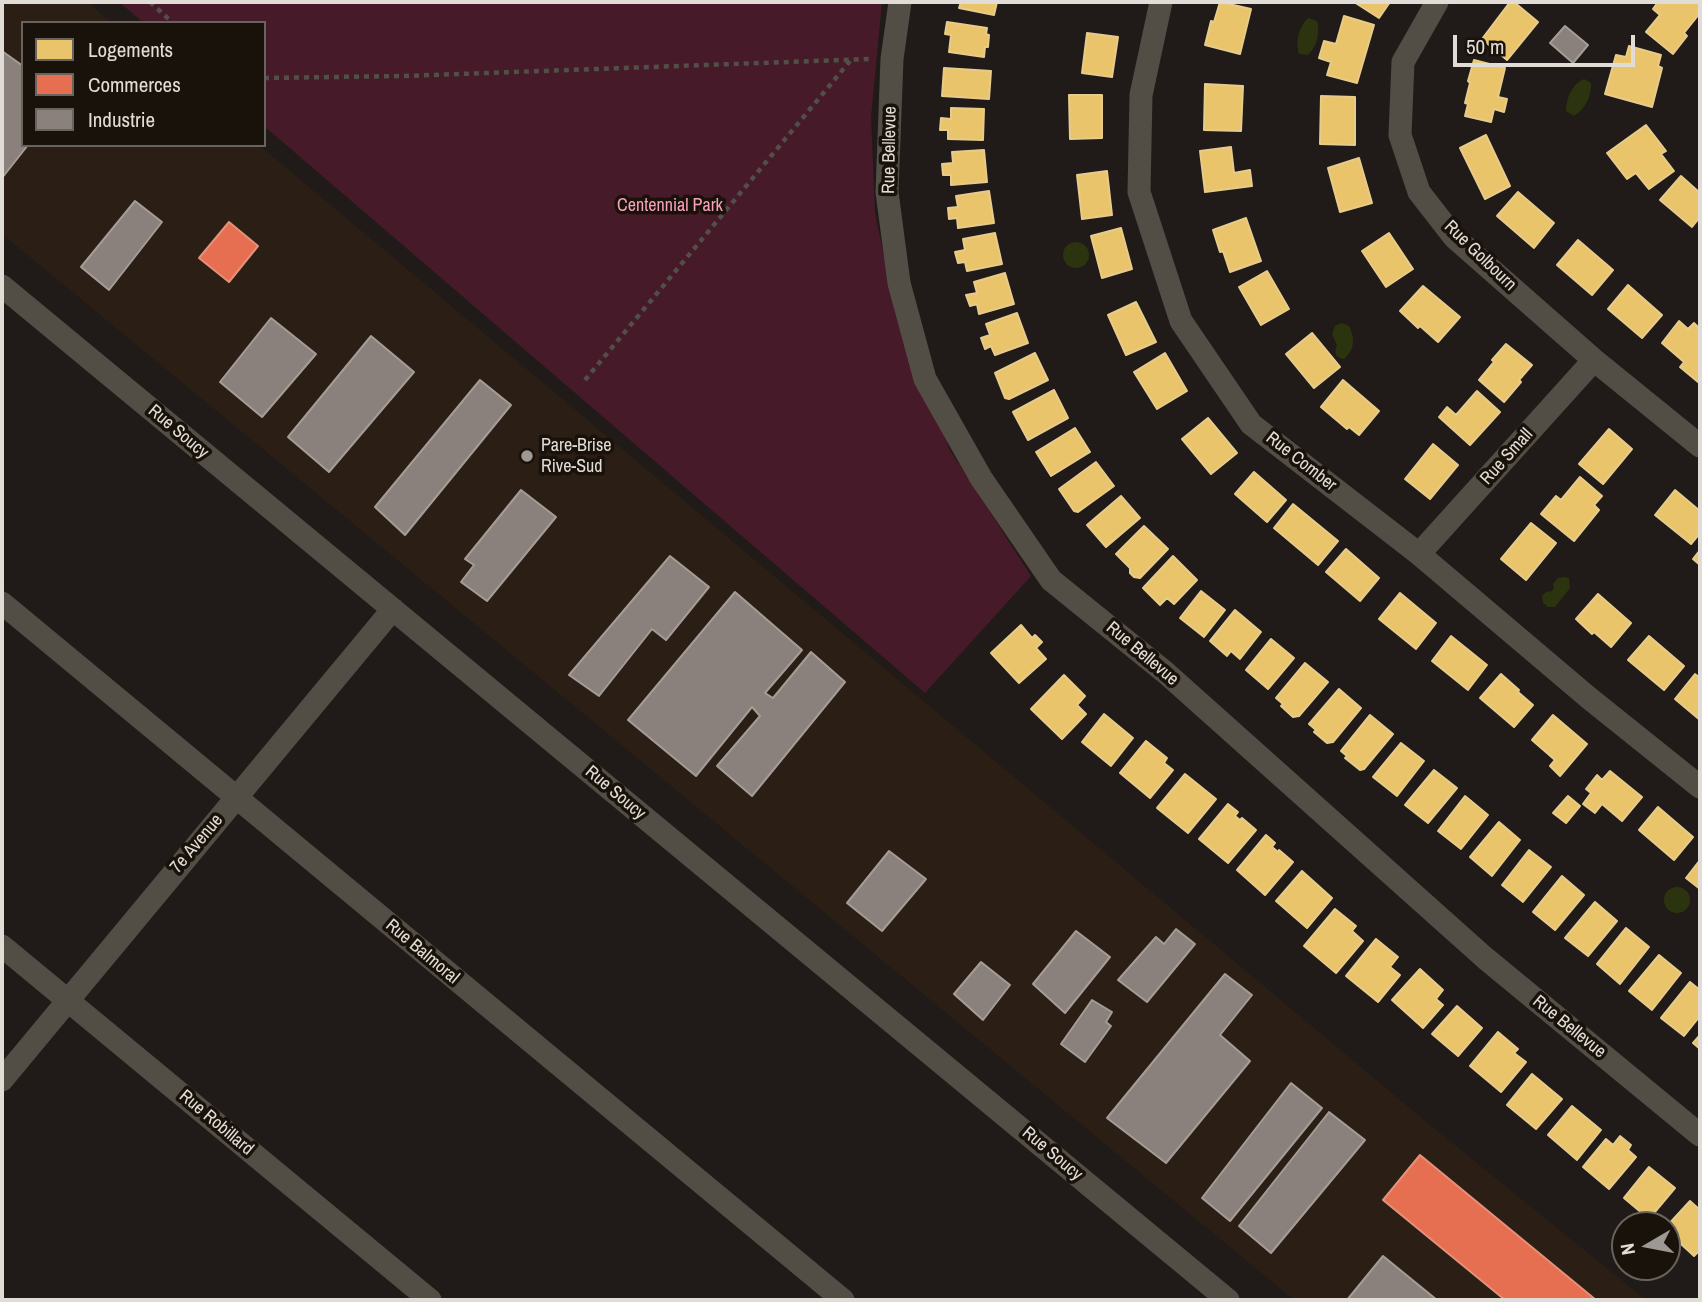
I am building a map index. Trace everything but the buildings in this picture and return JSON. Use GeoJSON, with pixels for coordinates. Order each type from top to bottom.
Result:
{"type":"FeatureCollection","features":[{"type":"Feature","properties":{"kind":"street","name":"Rue Bellevue"},"geometry":{"type":"LineString","coordinates":[[900,2],[892,59],[887,192],[899,283],[925,379],[981,478],[1051,580],[1166,673],[1485,958],[1700,1135]]}},
{"type":"Feature","properties":{"kind":"street","name":"Rue Comber"},"geometry":{"type":"LineString","coordinates":[[1161,2],[1141,95],[1139,192],[1181,321],[1251,424],[1419,554],[1588,698],[1700,787]]}},
{"type":"Feature","properties":{"kind":"street","name":"Rue Golbourn"},"geometry":{"type":"LineString","coordinates":[[1437,2],[1403,62],[1400,135],[1419,192],[1454,237],[1594,360],[1700,446]]}},
{"type":"Feature","properties":{"kind":"street","name":"Rue Soucy"},"geometry":{"type":"LineString","coordinates":[[2,286],[1228,1300]]}},
{"type":"Feature","properties":{"kind":"street","name":"Rue Small"},"geometry":{"type":"LineString","coordinates":[[1419,554],[1594,360]]}},
{"type":"Feature","properties":{"kind":"street","name":"Rue Balmoral"},"geometry":{"type":"LineString","coordinates":[[2,603],[843,1300]]}},
{"type":"Feature","properties":{"kind":"street","name":"7e Avenue"},"geometry":{"type":"LineString","coordinates":[[2,1080],[393,609]]}},
{"type":"Feature","properties":{"kind":"street","name":"Rue Robillard"},"geometry":{"type":"LineString","coordinates":[[2,946],[430,1300]]}},
{"type":"Feature","properties":{"kind":"path"},"geometry":{"type":"LineString","coordinates":[[150,2],[171,21]]}},
{"type":"Feature","properties":{"kind":"path"},"geometry":{"type":"LineString","coordinates":[[266,78],[404,76],[892,59]]}},
{"type":"Feature","properties":{"kind":"path"},"geometry":{"type":"LineString","coordinates":[[585,380],[850,60]]}},
{"type":"Feature","properties":{"kind":"shaded area"},"geometry":{"type":"Polygon","coordinates":[[[2,2],[87,2],[110,21],[21,21],[21,147],[261,147],[1429,1124],[1611,1272],[1611,1281],[1623,1281],[1646,1300],[1294,1300],[2,234],[2,2]]]}},
{"type":"Feature","properties":{"kind":"shaded area"},"geometry":{"type":"Polygon","coordinates":[[[1308,18],[1317,21],[1317,40],[1308,55],[1299,54],[1299,34],[1308,18]]]}},
{"type":"Feature","properties":{"kind":"shaded area"},"geometry":{"type":"Polygon","coordinates":[[[1584,79],[1591,83],[1589,97],[1574,116],[1566,111],[1567,101],[1573,88],[1584,79]]]}},
{"type":"Feature","properties":{"kind":"shaded area"},"geometry":{"type":"Polygon","coordinates":[[[1076,242],[1085,246],[1089,255],[1085,264],[1076,268],[1067,264],[1063,255],[1067,246],[1076,242]]]}},
{"type":"Feature","properties":{"kind":"shaded area"},"geometry":{"type":"Polygon","coordinates":[[[1342,323],[1349,326],[1353,339],[1352,348],[1344,359],[1336,354],[1337,345],[1332,334],[1335,326],[1342,323]]]}},
{"type":"Feature","properties":{"kind":"shaded area"},"geometry":{"type":"Polygon","coordinates":[[[1558,578],[1569,578],[1570,588],[1555,607],[1548,607],[1543,603],[1542,596],[1552,591],[1558,578]]]}},
{"type":"Feature","properties":{"kind":"shaded area"},"geometry":{"type":"Polygon","coordinates":[[[1677,887],[1686,891],[1690,900],[1686,909],[1677,913],[1668,909],[1664,900],[1668,891],[1677,887]]]}},
{"type":"Feature","properties":{"kind":"green space","name":"Centennial Park"},"geometry":{"type":"Polygon","coordinates":[[[119,2],[882,2],[871,117],[875,213],[896,315],[950,450],[1031,576],[925,693],[266,128],[266,21],[142,21],[119,2]]]}},
{"type":"Feature","properties":{"kind":"place","name":"Pare-Brise Rive-Sud"},"geometry":{"type":"Point","coordinates":[527,456]}}]}
